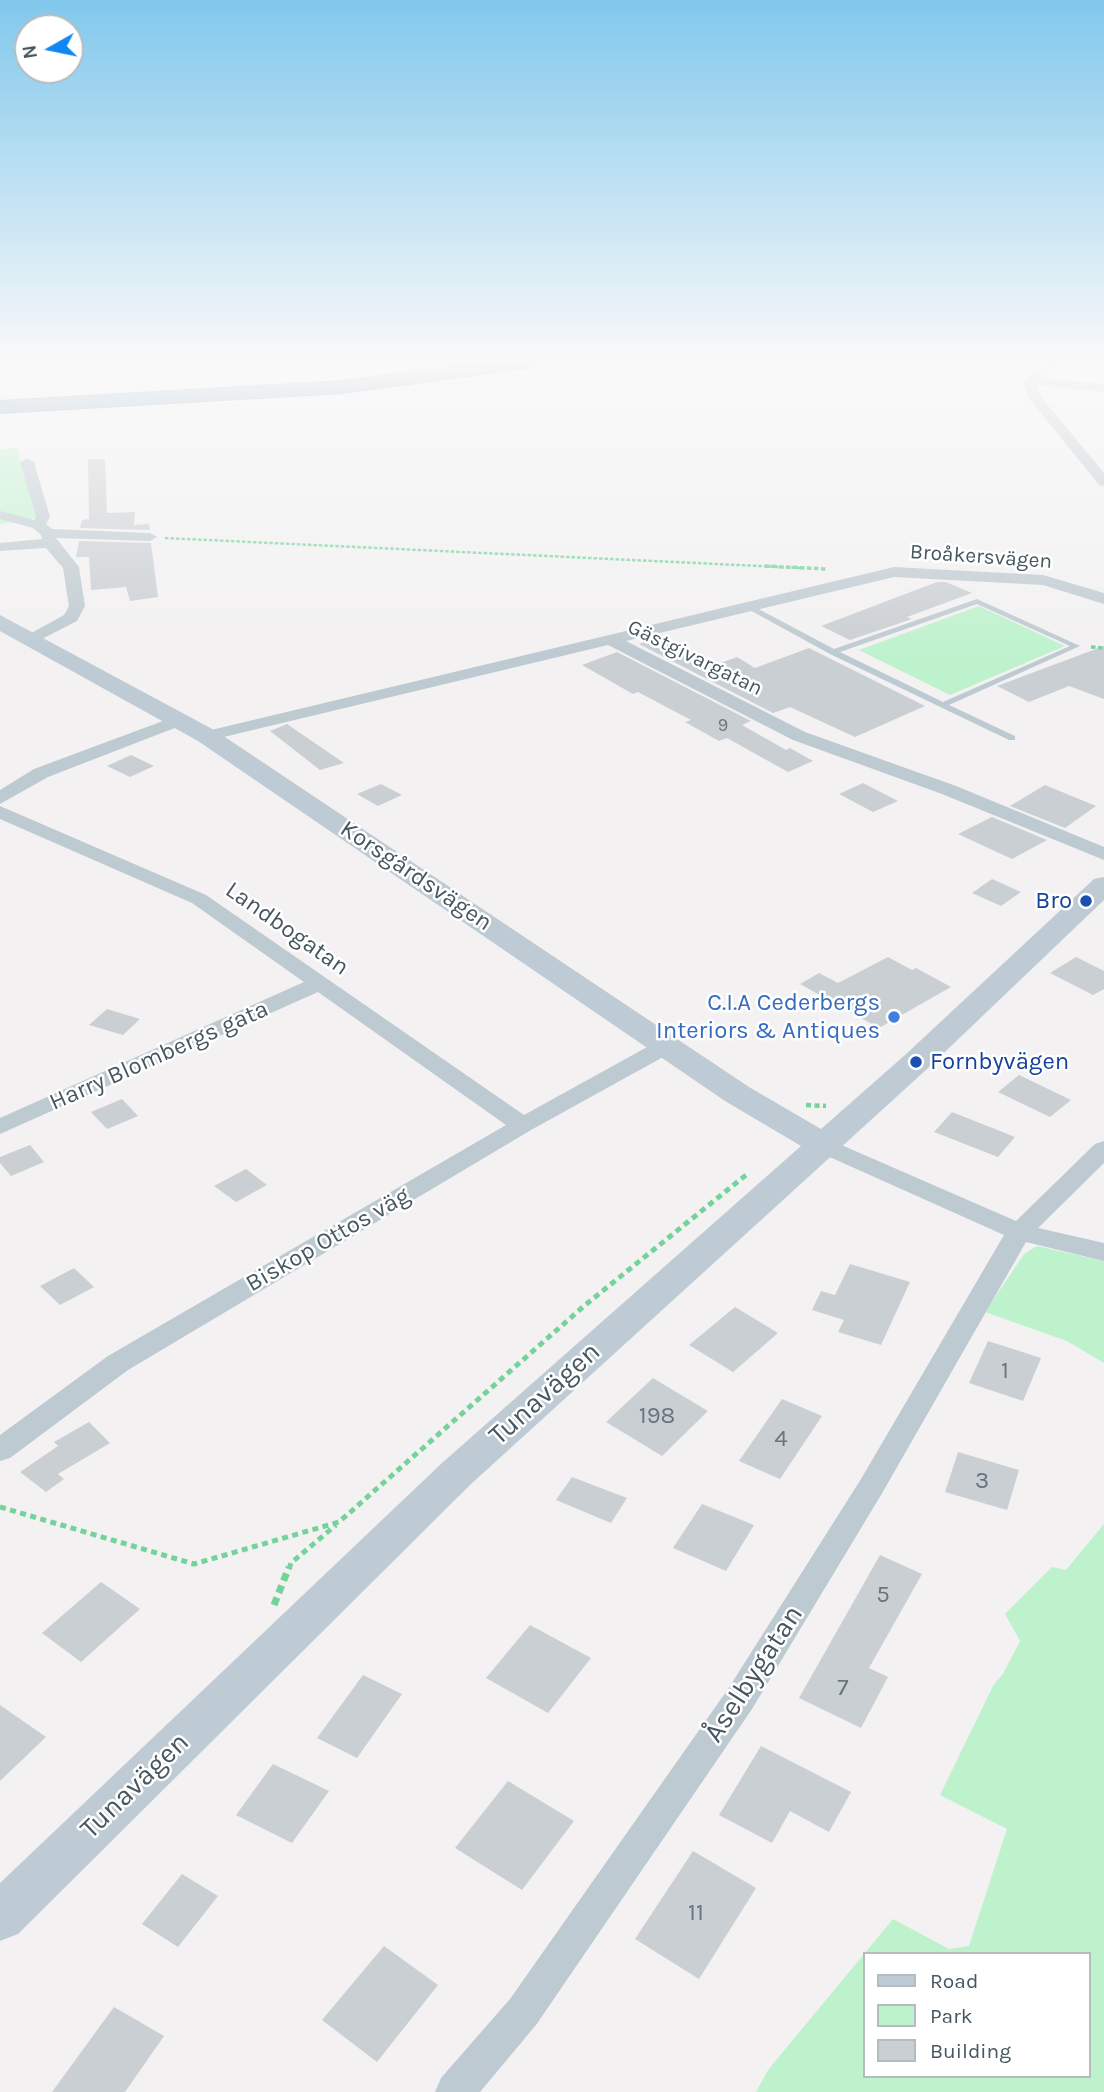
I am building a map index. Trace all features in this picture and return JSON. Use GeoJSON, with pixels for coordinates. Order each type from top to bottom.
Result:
{"type":"FeatureCollection","features":[{"type":"Feature","properties":{"kind":"street"},"geometry":{"type":"LineString","coordinates":[[27,462],[43,517],[45,534]]}},
{"type":"Feature","properties":{"kind":"street"},"geometry":{"type":"LineString","coordinates":[[1097,464],[1104,482]]}},
{"type":"Feature","properties":{"kind":"street"},"geometry":{"type":"LineString","coordinates":[[0,514],[45,534],[71,567],[77,606],[71,618],[32,639]]}},
{"type":"Feature","properties":{"kind":"street"},"geometry":{"type":"LineString","coordinates":[[0,547],[45,534],[150,537]]}},
{"type":"Feature","properties":{"kind":"street"},"geometry":{"type":"LineString","coordinates":[[613,641],[894,572]]}},
{"type":"Feature","properties":{"kind":"street","name":"Broåkersvägen"},"geometry":{"type":"LineString","coordinates":[[894,572],[1043,580],[1083,590],[1104,599]]}},
{"type":"Feature","properties":{"kind":"street"},"geometry":{"type":"LineString","coordinates":[[1083,590],[1104,581]]}},
{"type":"Feature","properties":{"kind":"street","name":"Korsgårdsvägen"},"geometry":{"type":"LineString","coordinates":[[0,622],[207,736],[737,1094],[811,1138]]}},
{"type":"Feature","properties":{"kind":"street","name":"Gästgivargatan"},"geometry":{"type":"LineString","coordinates":[[207,736],[613,641],[799,736],[949,790],[1104,854]]}},
{"type":"Feature","properties":{"kind":"street"},"geometry":{"type":"LineString","coordinates":[[0,798],[41,773],[179,720]]}},
{"type":"Feature","properties":{"kind":"street","name":"Landbogatan"},"geometry":{"type":"LineString","coordinates":[[0,812],[199,899],[523,1125]]}},
{"type":"Feature","properties":{"kind":"street","name":"Tunavägen"},"geometry":{"type":"LineString","coordinates":[[0,1917],[456,1474],[811,1138],[1104,885]]}},
{"type":"Feature","properties":{"kind":"street","name":"Harry Blombergs gata"},"geometry":{"type":"LineString","coordinates":[[0,1127],[318,984]]}},
{"type":"Feature","properties":{"kind":"street","name":"Biskop Ottos väg"},"geometry":{"type":"LineString","coordinates":[[0,1450],[118,1363],[523,1125],[666,1046]]}},
{"type":"Feature","properties":{"kind":"street"},"geometry":{"type":"LineString","coordinates":[[811,1138],[1019,1232],[1104,1252]]}},
{"type":"Feature","properties":{"kind":"street","name":"Åselbygatan"},"geometry":{"type":"LineString","coordinates":[[455,2092],[523,2012],[740,1699],[871,1487],[1019,1232],[1104,1149]]}},
{"type":"Feature","properties":{"kind":"lane"},"geometry":{"type":"LineString","coordinates":[[833,652],[977,601],[1076,646],[944,704]]}},
{"type":"Feature","properties":{"kind":"lane"},"geometry":{"type":"LineString","coordinates":[[750,608],[833,652],[1012,738]]}},
{"type":"Feature","properties":{"kind":"path"},"geometry":{"type":"LineString","coordinates":[[150,537],[839,570]]}},
{"type":"Feature","properties":{"kind":"path"},"geometry":{"type":"LineString","coordinates":[[811,1138],[826,1106],[833,1105]]}},
{"type":"Feature","properties":{"kind":"path"},"geometry":{"type":"LineString","coordinates":[[272,1610],[291,1563],[584,1306],[747,1174]]}},
{"type":"Feature","properties":{"kind":"path"},"geometry":{"type":"LineString","coordinates":[[0,1507],[194,1564],[339,1522]]}},
{"type":"Feature","properties":{"kind":"green space"},"geometry":{"type":"Polygon","coordinates":[[[0,460],[20,460],[36,518],[0,524],[0,460]]]}},
{"type":"Feature","properties":{"kind":"green space"},"geometry":{"type":"Polygon","coordinates":[[[979,606],[1065,646],[950,695],[859,650],[979,606]]]}},
{"type":"Feature","properties":{"kind":"green space"},"geometry":{"type":"Polygon","coordinates":[[[1037,1246],[1104,1261],[1104,1363],[1067,1341],[985,1312],[1024,1254],[1037,1246]]]}},
{"type":"Feature","properties":{"kind":"green space"},"geometry":{"type":"Polygon","coordinates":[[[1104,1524],[1104,2092],[756,2092],[768,2070],[862,1956],[862,2078],[1090,2078],[1090,1952],[866,1952],[893,1919],[949,1949],[969,1946],[1007,1829],[940,1795],[994,1684],[1003,1674],[1020,1641],[1005,1614],[1052,1567],[1066,1570],[1104,1524]]]}},
{"type":"Feature","properties":{"kind":"building"},"geometry":{"type":"Polygon","coordinates":[[[88,460],[105,460],[107,513],[135,512],[134,525],[149,524],[150,530],[80,528],[82,520],[89,519],[88,460]]]}},
{"type":"Feature","properties":{"kind":"building"},"geometry":{"type":"Polygon","coordinates":[[[79,541],[151,543],[158,597],[130,601],[126,587],[91,590],[89,557],[76,557],[79,541]]]}},
{"type":"Feature","properties":{"kind":"building"},"geometry":{"type":"Polygon","coordinates":[[[937,582],[946,582],[972,593],[907,617],[912,619],[850,640],[821,626],[937,582]]]}},
{"type":"Feature","properties":{"kind":"building"},"geometry":{"type":"Polygon","coordinates":[[[660,636],[718,664],[737,657],[755,668],[809,648],[925,706],[855,737],[790,707],[773,713],[639,644],[660,636]]]}},
{"type":"Feature","properties":{"kind":"building"},"geometry":{"type":"Polygon","coordinates":[[[1104,646],[1104,699],[1069,686],[1029,702],[997,686],[1104,646]]]}},
{"type":"Feature","properties":{"kind":"building"},"geometry":{"type":"Polygon","coordinates":[[[617,652],[751,721],[742,725],[786,750],[790,748],[813,761],[788,772],[727,738],[719,741],[685,722],[691,720],[638,692],[633,694],[582,665],[617,652]]]}},
{"type":"Feature","properties":{"kind":"building"},"geometry":{"type":"Polygon","coordinates":[[[287,724],[344,763],[320,770],[270,731],[287,724]]]}},
{"type":"Feature","properties":{"kind":"building"},"geometry":{"type":"Polygon","coordinates":[[[131,755],[154,766],[130,777],[107,766],[131,755]]]}},
{"type":"Feature","properties":{"kind":"building"},"geometry":{"type":"Polygon","coordinates":[[[863,783],[898,801],[873,812],[839,794],[863,783]]]}},
{"type":"Feature","properties":{"kind":"building"},"geometry":{"type":"Polygon","coordinates":[[[381,784],[402,795],[378,806],[357,794],[381,784]]]}},
{"type":"Feature","properties":{"kind":"building"},"geometry":{"type":"Polygon","coordinates":[[[1045,785],[1096,806],[1065,828],[1010,806],[1045,785]]]}},
{"type":"Feature","properties":{"kind":"building"},"geometry":{"type":"Polygon","coordinates":[[[992,817],[1047,840],[1012,859],[958,834],[992,817]]]}},
{"type":"Feature","properties":{"kind":"building"},"geometry":{"type":"Polygon","coordinates":[[[992,879],[1021,892],[1001,906],[972,893],[992,879]]]}},
{"type":"Feature","properties":{"kind":"building"},"geometry":{"type":"Polygon","coordinates":[[[888,957],[912,970],[916,968],[951,987],[879,1028],[800,984],[819,973],[838,983],[888,957]]]}},
{"type":"Feature","properties":{"kind":"building"},"geometry":{"type":"Polygon","coordinates":[[[1076,957],[1104,971],[1104,989],[1093,995],[1050,973],[1076,957]]]}},
{"type":"Feature","properties":{"kind":"building"},"geometry":{"type":"Polygon","coordinates":[[[107,1009],[140,1019],[123,1035],[89,1025],[107,1009]]]}},
{"type":"Feature","properties":{"kind":"building"},"geometry":{"type":"Polygon","coordinates":[[[1019,1075],[1071,1100],[1050,1117],[998,1092],[1019,1075]]]}},
{"type":"Feature","properties":{"kind":"building"},"geometry":{"type":"Polygon","coordinates":[[[122,1099],[138,1116],[107,1129],[91,1112],[122,1099]]]}},
{"type":"Feature","properties":{"kind":"building"},"geometry":{"type":"Polygon","coordinates":[[[952,1112],[1015,1137],[998,1157],[934,1132],[952,1112]]]}},
{"type":"Feature","properties":{"kind":"building"},"geometry":{"type":"Polygon","coordinates":[[[30,1145],[44,1162],[11,1176],[0,1163],[0,1157],[30,1145]]]}},
{"type":"Feature","properties":{"kind":"building"},"geometry":{"type":"Polygon","coordinates":[[[246,1169],[267,1185],[236,1202],[214,1186],[246,1169]]]}},
{"type":"Feature","properties":{"kind":"building"},"geometry":{"type":"Polygon","coordinates":[[[850,1264],[910,1282],[881,1345],[838,1332],[844,1320],[812,1310],[821,1291],[835,1295],[850,1264]]]}},
{"type":"Feature","properties":{"kind":"building"},"geometry":{"type":"Polygon","coordinates":[[[74,1268],[94,1287],[60,1305],[40,1286],[74,1268]]]}},
{"type":"Feature","properties":{"kind":"building"},"geometry":{"type":"Polygon","coordinates":[[[735,1307],[778,1333],[733,1372],[689,1345],[735,1307]]]}},
{"type":"Feature","properties":{"kind":"building"},"geometry":{"type":"Polygon","coordinates":[[[988,1341],[1041,1358],[1023,1401],[969,1383],[988,1341]]]}},
{"type":"Feature","properties":{"kind":"building"},"geometry":{"type":"Polygon","coordinates":[[[653,1378],[708,1411],[662,1456],[606,1422],[653,1378]]]}},
{"type":"Feature","properties":{"kind":"building"},"geometry":{"type":"Polygon","coordinates":[[[782,1399],[822,1416],[780,1479],[739,1461],[782,1399]]]}},
{"type":"Feature","properties":{"kind":"building"},"geometry":{"type":"Polygon","coordinates":[[[89,1422],[110,1443],[58,1474],[64,1479],[46,1492],[20,1472],[58,1446],[54,1442],[89,1422]]]}},
{"type":"Feature","properties":{"kind":"building"},"geometry":{"type":"Polygon","coordinates":[[[958,1452],[1019,1470],[1007,1510],[945,1492],[958,1452]]]}},
{"type":"Feature","properties":{"kind":"building"},"geometry":{"type":"Polygon","coordinates":[[[572,1477],[627,1498],[611,1523],[556,1500],[572,1477]]]}},
{"type":"Feature","properties":{"kind":"building"},"geometry":{"type":"Polygon","coordinates":[[[702,1504],[754,1525],[726,1571],[673,1548],[702,1504]]]}},
{"type":"Feature","properties":{"kind":"building"},"geometry":{"type":"Polygon","coordinates":[[[880,1555],[922,1574],[869,1668],[888,1677],[861,1728],[799,1698],[880,1555]]]}},
{"type":"Feature","properties":{"kind":"building"},"geometry":{"type":"Polygon","coordinates":[[[101,1582],[140,1609],[81,1662],[42,1633],[101,1582]]]}},
{"type":"Feature","properties":{"kind":"building"},"geometry":{"type":"Polygon","coordinates":[[[530,1625],[591,1658],[548,1713],[486,1678],[530,1625]]]}},
{"type":"Feature","properties":{"kind":"building"},"geometry":{"type":"Polygon","coordinates":[[[363,1675],[402,1694],[357,1758],[317,1738],[363,1675]]]}},
{"type":"Feature","properties":{"kind":"building"},"geometry":{"type":"Polygon","coordinates":[[[0,1705],[46,1737],[0,1781],[0,1705]]]}},
{"type":"Feature","properties":{"kind":"building"},"geometry":{"type":"Polygon","coordinates":[[[761,1746],[851,1792],[829,1832],[790,1811],[772,1843],[719,1815],[761,1746]]]}},
{"type":"Feature","properties":{"kind":"building"},"geometry":{"type":"Polygon","coordinates":[[[273,1764],[329,1791],[292,1843],[236,1815],[273,1764]]]}},
{"type":"Feature","properties":{"kind":"building"},"geometry":{"type":"Polygon","coordinates":[[[508,1781],[574,1821],[522,1890],[455,1848],[508,1781]]]}},
{"type":"Feature","properties":{"kind":"building"},"geometry":{"type":"Polygon","coordinates":[[[693,1851],[756,1888],[699,1979],[635,1939],[693,1851]]]}},
{"type":"Feature","properties":{"kind":"building"},"geometry":{"type":"Polygon","coordinates":[[[182,1874],[218,1896],[178,1947],[142,1924],[182,1874]]]}},
{"type":"Feature","properties":{"kind":"building"},"geometry":{"type":"Polygon","coordinates":[[[384,1946],[438,1985],[377,2062],[322,2020],[384,1946]]]}},
{"type":"Feature","properties":{"kind":"building"},"geometry":{"type":"Polygon","coordinates":[[[114,2007],[164,2036],[125,2092],[52,2092],[114,2007]]]}},
{"type":"Feature","properties":{"kind":"place","name":"Bro"},"geometry":{"type":"Point","coordinates":[1086,901]}},
{"type":"Feature","properties":{"kind":"place","name":"C.I.A Cederbergs Interiors & Antiques"},"geometry":{"type":"Point","coordinates":[894,1017]}},
{"type":"Feature","properties":{"kind":"place","name":"Fornbyvägen"},"geometry":{"type":"Point","coordinates":[916,1062]}}]}
